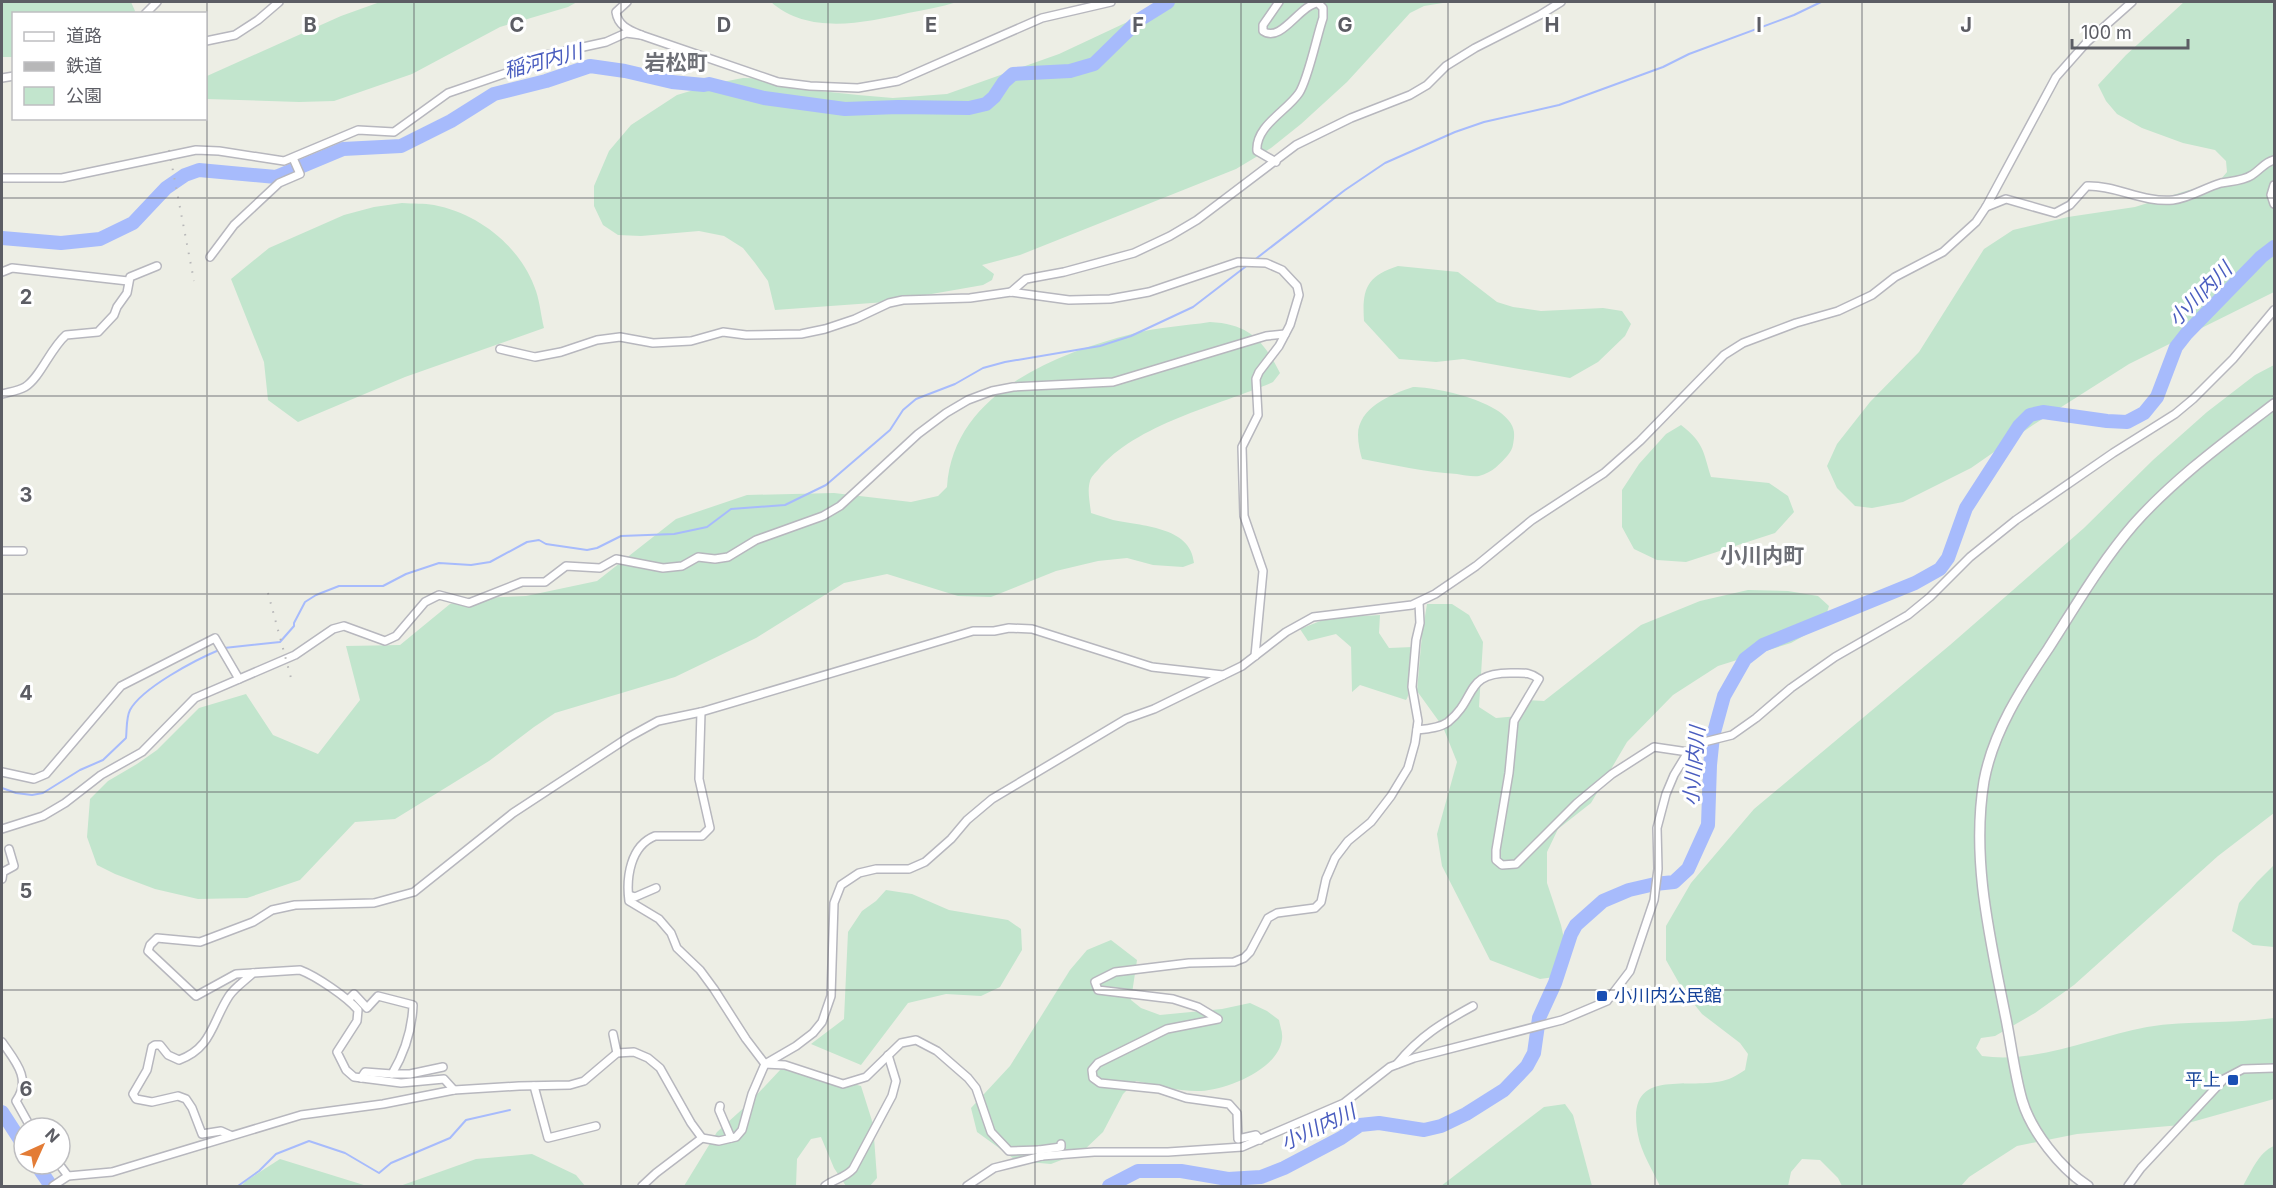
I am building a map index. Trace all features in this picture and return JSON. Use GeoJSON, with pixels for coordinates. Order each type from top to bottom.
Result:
{"type":"FeatureCollection","features":[{"type":"Feature","properties":{"kind":"street"},"geometry":{"type":"LineString","coordinates":[[207,41],[235,35],[258,20],[279,2]]}},
{"type":"Feature","properties":{"kind":"street"},"geometry":{"type":"LineString","coordinates":[[627,2],[616,12],[617,20],[623,26],[641,35],[778,82],[858,88],[898,81],[1042,18],[1111,2]]}},
{"type":"Feature","properties":{"kind":"street"},"geometry":{"type":"LineString","coordinates":[[1276,162],[1257,151],[1256,143],[1262,132],[1300,92],[1323,18],[1323,8],[1318,3],[1312,4],[1281,29],[1267,34],[1263,31],[1263,25],[1279,2]]}},
{"type":"Feature","properties":{"kind":"street"},"geometry":{"type":"LineString","coordinates":[[1011,292],[1026,279],[1134,253],[1170,236],[1197,220],[1296,145],[1351,118],[1410,95],[1427,85],[1446,66],[1561,2]]}},
{"type":"Feature","properties":{"kind":"street"},"geometry":{"type":"LineString","coordinates":[[53,1186],[66,1178],[112,1172],[301,1115],[382,1104],[454,1090],[570,1086],[584,1081],[617,1053],[634,1052],[648,1058],[660,1068],[691,1124],[702,1138],[719,1141],[735,1137],[742,1130],[752,1094],[765,1064],[796,1046],[813,1033],[822,1022],[831,996],[834,903],[841,885],[859,873],[876,869],[909,869],[925,862],[951,839],[966,820],[992,799],[1126,718],[1154,709],[1223,675],[1256,656],[1286,632],[1313,617],[1419,603],[1476,566],[1532,520],[1604,473],[1640,441],[1724,355],[1743,343],[1796,323],[1838,311],[1872,295],[1895,277],[1943,252],[1976,222],[1986,207],[2056,77],[2087,42],[2132,2]]}},
{"type":"Feature","properties":{"kind":"street"},"geometry":{"type":"LineString","coordinates":[[2,178],[63,178],[196,150],[219,151],[285,161],[295,160],[358,130],[394,132],[448,93],[512,71],[533,58],[606,42],[626,33],[641,35]]}},
{"type":"Feature","properties":{"kind":"street"},"geometry":{"type":"LineString","coordinates":[[210,257],[234,225],[279,183],[300,174],[295,160]]}},
{"type":"Feature","properties":{"kind":"street"},"geometry":{"type":"LineString","coordinates":[[1986,207],[2006,199],[2055,213],[2070,205],[2087,186],[2100,185],[2117,192],[2151,200],[2173,200],[2193,195],[2220,183],[2252,176],[2274,160]]}},
{"type":"Feature","properties":{"kind":"street"},"geometry":{"type":"LineString","coordinates":[[2274,185],[2271,195],[2274,204]]}},
{"type":"Feature","properties":{"kind":"street"},"geometry":{"type":"LineString","coordinates":[[500,349],[536,357],[561,352],[597,340],[620,337],[653,343],[691,341],[723,332],[746,335],[801,334],[825,329],[855,319],[889,303],[903,300],[970,298],[1011,292],[1069,300],[1110,299],[1149,292],[1238,262],[1266,262],[1282,270],[1298,286],[1299,295],[1286,334],[1256,379],[1258,415],[1242,447],[1244,516],[1263,572],[1256,656]]}},
{"type":"Feature","properties":{"kind":"street"},"geometry":{"type":"LineString","coordinates":[[2,394],[25,387],[38,374],[46,358],[66,335],[98,332],[114,315],[127,293],[130,277],[156,266]]}},
{"type":"Feature","properties":{"kind":"street"},"geometry":{"type":"LineString","coordinates":[[2,272],[12,268],[128,281]]}},
{"type":"Feature","properties":{"kind":"street"},"geometry":{"type":"LineString","coordinates":[[700,712],[699,779],[710,828],[702,836],[655,836],[650,838],[630,864],[629,901],[659,919],[671,933],[677,948],[700,970],[765,1064],[785,1065],[843,1084],[866,1077],[901,1043],[916,1040],[937,1051],[968,1078],[975,1088],[991,1132],[1009,1151],[1040,1153],[1168,1152],[1242,1147],[1344,1103],[1377,1076],[1396,1065],[1414,1058],[1562,1020],[1607,1001],[1630,971],[1654,900],[1658,869],[1657,828],[1666,794],[1688,752],[1700,743],[1732,735],[1791,688],[1835,657],[1908,615],[1930,597],[1970,557],[2016,520],[2113,453],[2175,414],[2233,359],[2274,310]]}},
{"type":"Feature","properties":{"kind":"street"},"geometry":{"type":"LineString","coordinates":[[2,829],[43,816],[65,803],[101,774],[142,752],[195,698],[295,655],[333,629],[344,626],[386,641],[396,636],[425,602],[439,595],[469,603],[522,582],[545,582],[566,566],[600,568],[616,559],[663,568],[681,566],[698,557],[716,559],[728,557],[756,540],[823,516],[840,506],[918,434],[968,400],[992,391],[1041,384],[1113,382],[1266,336],[1286,334]]}},
{"type":"Feature","properties":{"kind":"street"},"geometry":{"type":"LineString","coordinates":[[2088,1186],[2049,1151],[2022,1099],[1997,971],[1980,865],[1987,764],[1998,734],[2036,666],[2088,587],[2134,524],[2179,480],[2274,404]]}},
{"type":"Feature","properties":{"kind":"street"},"geometry":{"type":"LineString","coordinates":[[2,552],[22,551]]}},
{"type":"Feature","properties":{"kind":"street"},"geometry":{"type":"LineString","coordinates":[[1260,1140],[1256,1135],[1238,1139],[1236,1113],[1229,1104],[1185,1098],[1159,1089],[1100,1083],[1093,1078],[1092,1070],[1098,1063],[1167,1029],[1218,1019],[1198,1007],[1173,999],[1098,990],[1095,982],[1115,972],[1189,963],[1234,962],[1244,958],[1250,952],[1268,918],[1277,913],[1315,908],[1322,902],[1326,879],[1335,858],[1348,841],[1371,822],[1391,796],[1408,768],[1418,721],[1412,687],[1416,640],[1420,623],[1419,603]]}},
{"type":"Feature","properties":{"kind":"street"},"geometry":{"type":"LineString","coordinates":[[454,1090],[444,1079],[411,1084],[354,1077],[346,1070],[337,1052],[357,1021],[358,1010],[349,999],[310,974],[300,970],[236,974],[196,996],[148,951],[150,945],[157,938],[200,942],[252,922],[272,910],[295,905],[374,903],[414,892],[513,813],[629,736],[658,721],[700,712],[973,631],[1032,629],[1152,667],[1223,675]]}},
{"type":"Feature","properties":{"kind":"street"},"geometry":{"type":"LineString","coordinates":[[2,772],[34,779],[46,774],[121,686],[214,638],[239,680]]}},
{"type":"Feature","properties":{"kind":"street"},"geometry":{"type":"LineString","coordinates":[[1417,730],[1446,723],[1458,711],[1474,685],[1482,677],[1499,672],[1531,673],[1539,679],[1514,721],[1509,773],[1496,850],[1496,860],[1502,865],[1516,864],[1577,803],[1603,781],[1654,747],[1688,752]]}},
{"type":"Feature","properties":{"kind":"street"},"geometry":{"type":"LineString","coordinates":[[2,875],[15,866],[9,849]]}},
{"type":"Feature","properties":{"kind":"street"},"geometry":{"type":"LineString","coordinates":[[628,895],[635,897],[656,888]]}},
{"type":"Feature","properties":{"kind":"street"},"geometry":{"type":"LineString","coordinates":[[230,1135],[221,1131],[202,1134],[186,1099],[178,1096],[152,1102],[136,1099],[133,1094],[147,1070],[152,1047],[160,1045],[168,1055],[179,1060],[195,1053],[208,1038],[230,994],[253,973]]}},
{"type":"Feature","properties":{"kind":"street"},"geometry":{"type":"LineString","coordinates":[[349,999],[354,994],[367,1008],[378,996],[413,1005],[412,1023],[404,1055],[392,1074]]}},
{"type":"Feature","properties":{"kind":"street"},"geometry":{"type":"LineString","coordinates":[[1396,1065],[1413,1045],[1436,1026],[1473,1006]]}},
{"type":"Feature","properties":{"kind":"street"},"geometry":{"type":"LineString","coordinates":[[613,1034],[617,1053]]}},
{"type":"Feature","properties":{"kind":"street"},"geometry":{"type":"LineString","coordinates":[[2,1042],[18,1066],[24,1085],[16,1101],[24,1116]]}},
{"type":"Feature","properties":{"kind":"street"},"geometry":{"type":"LineString","coordinates":[[825,1186],[832,1180],[848,1175],[854,1169],[892,1096],[896,1081],[888,1055]]}},
{"type":"Feature","properties":{"kind":"street"},"geometry":{"type":"LineString","coordinates":[[361,1078],[365,1072],[410,1074],[443,1067]]}},
{"type":"Feature","properties":{"kind":"street"},"geometry":{"type":"LineString","coordinates":[[2128,1186],[2141,1168],[2224,1079],[2243,1069],[2274,1068]]}},
{"type":"Feature","properties":{"kind":"street"},"geometry":{"type":"LineString","coordinates":[[534,1086],[548,1138],[596,1126]]}},
{"type":"Feature","properties":{"kind":"street"},"geometry":{"type":"LineString","coordinates":[[720,1106],[719,1110],[731,1138]]}},
{"type":"Feature","properties":{"kind":"street"},"geometry":{"type":"LineString","coordinates":[[642,1186],[702,1138]]}},
{"type":"Feature","properties":{"kind":"street"},"geometry":{"type":"LineString","coordinates":[[967,1186],[994,1168],[1061,1147],[1061,1144]]}},
{"type":"Feature","properties":{"kind":"green space"},"geometry":{"type":"Polygon","coordinates":[[[2,2],[131,2],[135,11],[12,12],[12,57],[2,57],[2,2]]]}},
{"type":"Feature","properties":{"kind":"green space"},"geometry":{"type":"Polygon","coordinates":[[[380,2],[577,2],[568,7],[500,27],[412,74],[334,101],[207,99],[207,76],[341,16],[380,2]]]}},
{"type":"Feature","properties":{"kind":"green space"},"geometry":{"type":"Polygon","coordinates":[[[771,2],[957,2],[873,20],[837,24],[802,19],[771,2]]]}},
{"type":"Feature","properties":{"kind":"green space"},"geometry":{"type":"Polygon","coordinates":[[[1170,2],[1449,2],[1424,6],[1410,13],[1347,82],[1271,148],[1236,169],[1020,255],[982,265],[994,274],[992,280],[983,285],[886,302],[775,310],[768,281],[743,248],[724,236],[699,231],[641,236],[618,235],[603,225],[594,206],[594,186],[609,151],[631,125],[677,95],[743,78],[783,79],[820,91],[893,98],[947,94],[1059,54],[1170,2]]]}},
{"type":"Feature","properties":{"kind":"green space"},"geometry":{"type":"Polygon","coordinates":[[[2184,2],[2274,2],[2274,292],[2129,364],[2033,425],[1971,468],[1903,502],[1872,508],[1855,506],[1837,488],[1827,466],[1837,444],[1870,402],[1919,352],[1984,249],[2013,230],[2068,217],[2135,207],[2189,190],[2216,185],[2227,172],[2226,161],[2215,150],[2183,143],[2142,128],[2117,114],[2106,101],[2098,85],[2126,55],[2184,2]]]}},
{"type":"Feature","properties":{"kind":"green space"},"geometry":{"type":"Polygon","coordinates":[[[402,203],[430,204],[451,209],[483,225],[497,235],[520,260],[529,275],[537,296],[544,328],[405,377],[298,422],[268,400],[264,362],[231,279],[269,248],[344,215],[402,203]]]}},
{"type":"Feature","properties":{"kind":"green space"},"geometry":{"type":"Polygon","coordinates":[[[1398,266],[1458,272],[1497,302],[1513,307],[1541,311],[1603,308],[1622,311],[1631,324],[1625,336],[1598,362],[1570,378],[1463,359],[1436,362],[1399,359],[1364,321],[1364,301],[1368,286],[1379,274],[1398,266]]]}},
{"type":"Feature","properties":{"kind":"green space"},"geometry":{"type":"Polygon","coordinates":[[[1210,322],[1224,323],[1245,330],[1261,343],[1280,373],[1273,382],[1180,417],[1134,440],[1114,454],[1096,472],[1089,489],[1091,513],[1113,520],[1150,526],[1174,535],[1191,551],[1194,563],[1183,567],[1153,565],[1127,558],[1098,561],[1056,571],[991,597],[958,596],[887,574],[844,583],[756,638],[675,677],[555,713],[489,761],[395,819],[355,822],[300,880],[247,898],[198,899],[155,889],[97,865],[87,837],[90,799],[108,781],[157,750],[199,708],[246,694],[273,735],[318,754],[360,700],[346,646],[400,645],[450,604],[476,598],[526,596],[597,581],[676,519],[747,495],[834,493],[911,502],[938,496],[947,487],[953,455],[967,427],[988,403],[1013,383],[1071,353],[1102,343],[1151,330],[1210,322]]]}},
{"type":"Feature","properties":{"kind":"green space"},"geometry":{"type":"Polygon","coordinates":[[[2274,365],[2274,813],[2218,856],[2074,985],[2035,1013],[1995,1036],[1981,1038],[1976,1048],[1982,1056],[2023,1056],[2044,1053],[2147,1027],[2274,1018],[2274,1099],[2181,1125],[2077,1134],[2017,1146],[1969,1177],[1961,1186],[1842,1186],[1838,1178],[1820,1160],[1802,1159],[1791,1172],[1788,1186],[1660,1186],[1644,1155],[1638,1135],[1636,1112],[1641,1097],[1650,1089],[1664,1085],[1729,1079],[1745,1070],[1748,1054],[1740,1043],[1702,1014],[1683,990],[1666,960],[1666,926],[1691,883],[1754,809],[1950,645],[2084,528],[2153,460],[2207,412],[2255,375],[2274,365]]]}},
{"type":"Feature","properties":{"kind":"green space"},"geometry":{"type":"Polygon","coordinates":[[[1413,387],[1458,394],[1491,407],[1504,416],[1512,426],[1514,438],[1510,453],[1492,470],[1477,476],[1421,470],[1362,459],[1358,435],[1359,425],[1364,417],[1386,398],[1413,387]]]}},
{"type":"Feature","properties":{"kind":"green space"},"geometry":{"type":"Polygon","coordinates":[[[1681,425],[1698,443],[1711,477],[1769,483],[1788,496],[1794,512],[1775,533],[1686,562],[1657,560],[1634,549],[1622,527],[1622,490],[1639,464],[1666,434],[1681,425]]]}},
{"type":"Feature","properties":{"kind":"green space"},"geometry":{"type":"Polygon","coordinates":[[[1748,590],[1788,591],[1818,596],[1829,606],[1825,619],[1814,630],[1791,643],[1718,666],[1673,695],[1627,742],[1591,803],[1558,829],[1547,852],[1547,883],[1561,925],[1568,957],[1562,976],[1540,979],[1490,960],[1442,866],[1437,834],[1457,762],[1443,727],[1417,691],[1427,604],[1452,604],[1469,615],[1483,642],[1479,707],[1496,718],[1519,716],[1527,700],[1544,701],[1641,625],[1700,601],[1748,590]]]}},
{"type":"Feature","properties":{"kind":"green space"},"geometry":{"type":"Polygon","coordinates":[[[1380,615],[1379,633],[1389,648],[1413,647],[1406,700],[1360,685],[1352,692],[1351,647],[1336,634],[1308,641],[1300,629],[1328,618],[1380,615]]]}},
{"type":"Feature","properties":{"kind":"green space"},"geometry":{"type":"Polygon","coordinates":[[[2274,865],[2274,947],[2253,945],[2232,931],[2239,903],[2274,865]]]}},
{"type":"Feature","properties":{"kind":"green space"},"geometry":{"type":"Polygon","coordinates":[[[886,890],[912,894],[949,910],[1008,920],[1021,929],[1022,950],[1000,987],[981,996],[946,994],[908,1003],[861,1065],[811,1044],[844,1019],[848,932],[862,911],[886,890]]]}},
{"type":"Feature","properties":{"kind":"green space"},"geometry":{"type":"Polygon","coordinates":[[[1111,940],[1137,960],[1131,1000],[1141,1008],[1160,1015],[1222,1009],[1250,1003],[1279,1020],[1282,1037],[1279,1050],[1272,1060],[1250,1076],[1212,1090],[1168,1088],[1136,1081],[1123,1094],[1103,1132],[1082,1152],[1051,1164],[1017,1161],[977,1132],[971,1108],[1010,1066],[1070,970],[1087,950],[1111,940]]]}},
{"type":"Feature","properties":{"kind":"green space"},"geometry":{"type":"Polygon","coordinates":[[[781,1069],[819,1075],[861,1086],[873,1124],[877,1178],[870,1186],[846,1186],[834,1168],[821,1137],[811,1139],[797,1159],[796,1186],[684,1186],[717,1132],[781,1069]]]}},
{"type":"Feature","properties":{"kind":"green space"},"geometry":{"type":"Polygon","coordinates":[[[1565,1104],[1573,1115],[1592,1186],[1441,1186],[1544,1107],[1565,1104]]]}},
{"type":"Feature","properties":{"kind":"green space"},"geometry":{"type":"Polygon","coordinates":[[[2274,1146],[2274,1186],[2243,1186],[2260,1158],[2274,1146]]]}},
{"type":"Feature","properties":{"kind":"green space"},"geometry":{"type":"Polygon","coordinates":[[[532,1154],[576,1175],[585,1186],[400,1186],[476,1159],[532,1154]]]}},
{"type":"Feature","properties":{"kind":"green space"},"geometry":{"type":"Polygon","coordinates":[[[280,1159],[367,1186],[241,1186],[280,1159]]]}},
{"type":"Feature","properties":{"kind":"waterway","name":"稲河内川"},"geometry":{"type":"LineString","coordinates":[[2,238],[61,243],[100,239],[133,223],[166,188],[185,175],[199,170],[276,177],[343,149],[401,146],[451,121],[494,94],[546,81],[590,66],[672,82],[709,84],[764,98],[845,109],[969,108],[986,104],[1013,74],[1070,71],[1094,64],[1139,20],[1168,2]]}},
{"type":"Feature","properties":{"kind":"waterway"},"geometry":{"type":"LineString","coordinates":[[1253,261],[1345,190],[1385,163],[1455,132],[1484,122],[1559,105],[1663,67],[1689,54],[1794,15],[1821,2]]}},
{"type":"Feature","properties":{"kind":"waterway","name":"小川内川"},"geometry":{"type":"LineString","coordinates":[[1109,1186],[1138,1171],[1181,1171],[1228,1179],[1261,1177],[1284,1168],[1341,1138],[1360,1125],[1379,1123],[1424,1130],[1441,1126],[1466,1114],[1504,1090],[1527,1066],[1534,1053],[1539,1018],[1555,983],[1576,925],[1603,901],[1629,890],[1674,882],[1688,869],[1708,825],[1713,736],[1724,696],[1745,659],[1763,645],[1915,583],[1940,569],[1948,558],[1966,508],[2019,426],[2030,415],[2043,412],[2127,422],[2144,413],[2157,397],[2176,347],[2261,257],[2274,247]]}},
{"type":"Feature","properties":{"kind":"waterway"},"geometry":{"type":"LineString","coordinates":[[224,648],[280,642],[294,626],[305,602],[339,586],[383,586],[406,574],[439,563],[471,565],[490,562],[527,542],[539,540],[546,544],[587,550],[597,548],[621,536],[674,534],[707,527],[731,509],[785,505],[826,485],[890,430],[903,410],[916,399],[955,384],[983,368],[1005,362],[1100,346],[1131,336],[1193,307],[1249,264]]}},
{"type":"Feature","properties":{"kind":"waterway"},"geometry":{"type":"LineString","coordinates":[[2,788],[32,795],[43,793],[80,770],[103,760],[126,738],[127,720],[136,702],[157,684],[197,660],[219,650]]}},
{"type":"Feature","properties":{"kind":"waterway"},"geometry":{"type":"LineString","coordinates":[[238,1186],[259,1171],[276,1154],[309,1141],[345,1153],[379,1173],[391,1163],[450,1138],[466,1120],[510,1110]]}},
{"type":"Feature","properties":{"kind":"waterway"},"geometry":{"type":"LineString","coordinates":[[2,1112],[12,1127]]}},
{"type":"Feature","properties":{"kind":"waterway"},"geometry":{"type":"LineString","coordinates":[[44,1176],[51,1186]]}},
{"type":"Feature","properties":{"kind":"railway"},"geometry":{"type":"LineString","coordinates":[[169,150],[194,281]]}},
{"type":"Feature","properties":{"kind":"railway"},"geometry":{"type":"LineString","coordinates":[[268,593],[291,678]]}},
{"type":"Feature","properties":{"kind":"place","name":"小川内公民館"},"geometry":{"type":"Point","coordinates":[1602,996]}},
{"type":"Feature","properties":{"kind":"place","name":"平上"},"geometry":{"type":"Point","coordinates":[2233,1080]}},
{"type":"Feature","properties":{"kind":"district","name":"岩松町"},"geometry":{"type":"Point","coordinates":[676,63]}},
{"type":"Feature","properties":{"kind":"district","name":"小川内町"},"geometry":{"type":"Point","coordinates":[1762,556]}}]}
